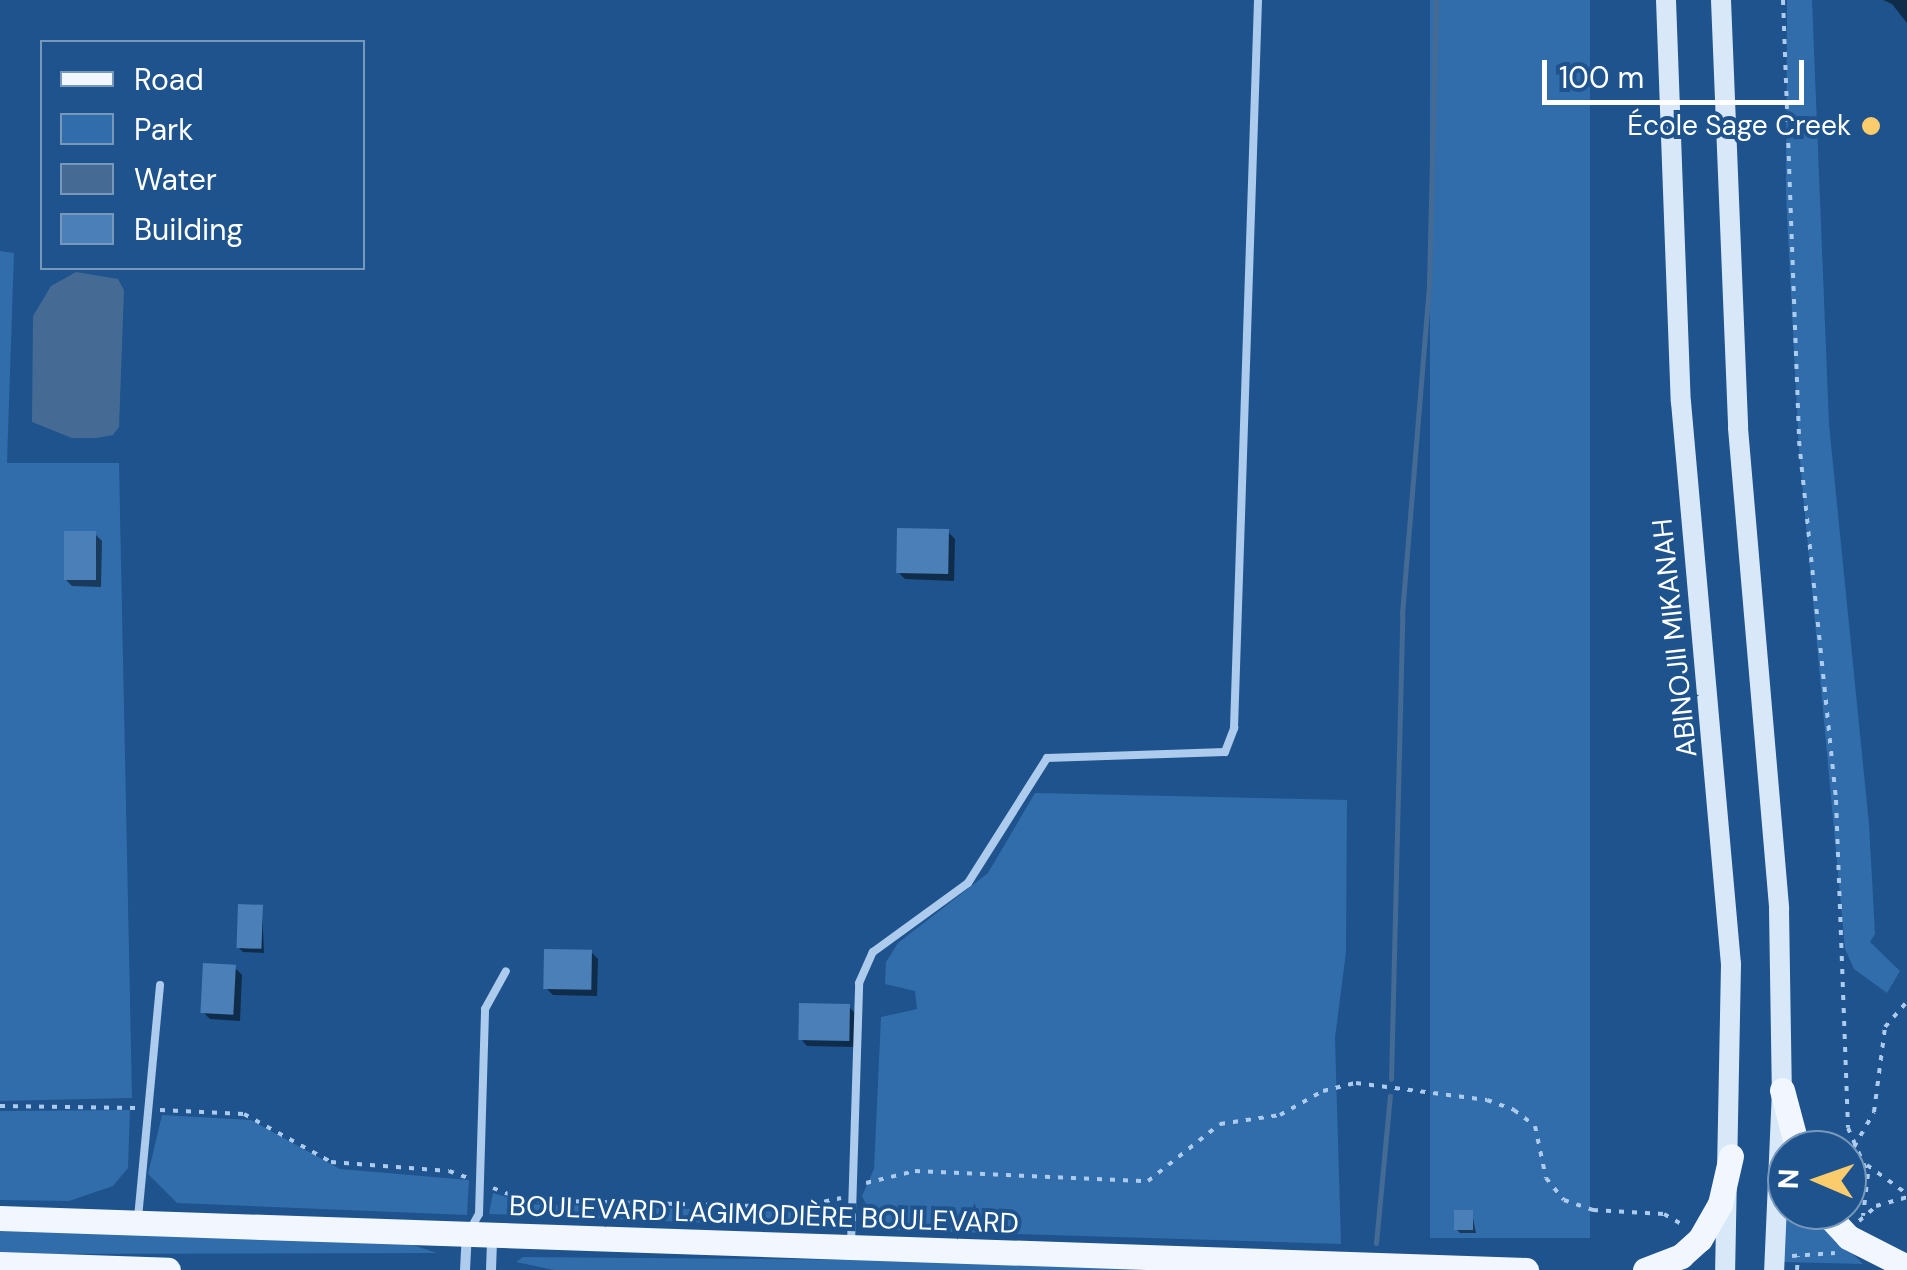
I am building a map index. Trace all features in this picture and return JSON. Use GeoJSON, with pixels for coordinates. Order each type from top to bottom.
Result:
{"type":"FeatureCollection","features":[{"type":"Feature","properties":{"kind":"main road"},"geometry":{"type":"LineString","coordinates":[[1782,1090],[1793,1130]]}},
{"type":"Feature","properties":{"kind":"main road"},"geometry":{"type":"LineString","coordinates":[[1645,1270],[1681,1256],[1700,1239],[1720,1204],[1731,1156]]}},
{"type":"Feature","properties":{"kind":"main road","name":"BOULEVARD LAGIMODIÈRE BOULEVARD"},"geometry":{"type":"LineString","coordinates":[[0,1218],[479,1227],[851,1248],[1526,1270]]}},
{"type":"Feature","properties":{"kind":"main road"},"geometry":{"type":"LineString","coordinates":[[1842,1230],[1907,1267]]}},
{"type":"Feature","properties":{"kind":"main road"},"geometry":{"type":"LineString","coordinates":[[0,1264],[168,1270]]}},
{"type":"Feature","properties":{"kind":"street","name":"ABINOJII MIKANAH"},"geometry":{"type":"LineString","coordinates":[[1666,0],[1681,402],[1728,896],[1731,1156],[1725,1270]]}},
{"type":"Feature","properties":{"kind":"street"},"geometry":{"type":"LineString","coordinates":[[1720,0],[1730,283],[1778,909],[1782,1090],[1774,1263]]}},
{"type":"Feature","properties":{"kind":"street"},"geometry":{"type":"LineString","coordinates":[[465,1270],[479,1227]]}},
{"type":"Feature","properties":{"kind":"street"},"geometry":{"type":"LineString","coordinates":[[479,1227],[491,1270]]}},
{"type":"Feature","properties":{"kind":"lane"},"geometry":{"type":"LineString","coordinates":[[851,1248],[860,984],[874,952],[968,883],[1047,758],[1226,752],[1234,728],[1258,0]]}},
{"type":"Feature","properties":{"kind":"lane"},"geometry":{"type":"LineString","coordinates":[[479,1227],[486,1009],[506,971]]}},
{"type":"Feature","properties":{"kind":"lane"},"geometry":{"type":"LineString","coordinates":[[138,1223],[160,985]]}},
{"type":"Feature","properties":{"kind":"path"},"geometry":{"type":"LineString","coordinates":[[1783,0],[1796,401],[1836,800],[1853,1130]]}},
{"type":"Feature","properties":{"kind":"path"},"geometry":{"type":"LineString","coordinates":[[1864,1130],[1874,1112],[1885,1028],[1907,1002]]}},
{"type":"Feature","properties":{"kind":"path"},"geometry":{"type":"LineString","coordinates":[[0,1106],[244,1114],[332,1162],[449,1170],[524,1200],[798,1207],[915,1170],[1136,1183],[1158,1176],[1220,1124],[1280,1116],[1338,1084],[1368,1085],[1514,1110],[1535,1126],[1546,1178],[1564,1200],[1593,1210],[1664,1214],[1700,1239]]}},
{"type":"Feature","properties":{"kind":"path"},"geometry":{"type":"LineString","coordinates":[[1867,1164],[1907,1194]]}},
{"type":"Feature","properties":{"kind":"path"},"geometry":{"type":"LineString","coordinates":[[1774,1263],[1798,1256],[1797,1270]]}},
{"type":"Feature","properties":{"kind":"green space"},"geometry":{"type":"Polygon","coordinates":[[[1430,0],[1590,0],[1590,1238],[1430,1238],[1430,0]]]}},
{"type":"Feature","properties":{"kind":"green space"},"geometry":{"type":"Polygon","coordinates":[[[1787,0],[1812,0],[1829,424],[1869,824],[1875,934],[1870,942],[1900,971],[1887,993],[1854,969],[1845,949],[1799,449],[1786,195],[1787,0]]]}},
{"type":"Feature","properties":{"kind":"green space"},"geometry":{"type":"Polygon","coordinates":[[[0,251],[14,253],[7,463],[119,463],[132,1098],[0,1101],[0,251]]]}},
{"type":"Feature","properties":{"kind":"green space"},"geometry":{"type":"Polygon","coordinates":[[[1035,793],[1347,800],[1346,952],[1335,1038],[1341,1244],[891,1230],[872,1217],[862,1196],[874,1169],[881,1017],[917,1009],[915,991],[885,984],[886,962],[898,943],[988,873],[1035,793]]]}},
{"type":"Feature","properties":{"kind":"green space"},"geometry":{"type":"Polygon","coordinates":[[[130,1110],[128,1168],[113,1186],[69,1201],[0,1200],[0,1111],[130,1110]]]}},
{"type":"Feature","properties":{"kind":"green space"},"geometry":{"type":"Polygon","coordinates":[[[162,1115],[251,1120],[340,1169],[469,1180],[467,1215],[177,1203],[148,1174],[162,1115]]]}},
{"type":"Feature","properties":{"kind":"green space"},"geometry":{"type":"Polygon","coordinates":[[[493,1193],[530,1204],[622,1207],[797,1212],[842,1203],[837,1228],[829,1228],[489,1214],[493,1193]]]}},
{"type":"Feature","properties":{"kind":"green space"},"geometry":{"type":"Polygon","coordinates":[[[0,1229],[407,1243],[437,1253],[0,1254],[0,1229]]]}},
{"type":"Feature","properties":{"kind":"green space"},"geometry":{"type":"Polygon","coordinates":[[[1784,1230],[1829,1230],[1863,1264],[1783,1262],[1784,1230]]]}},
{"type":"Feature","properties":{"kind":"green space"},"geometry":{"type":"Polygon","coordinates":[[[523,1257],[868,1260],[1232,1270],[554,1270],[516,1262],[523,1257]]]}},
{"type":"Feature","properties":{"kind":"water"},"geometry":{"type":"Polygon","coordinates":[[[76,272],[118,279],[124,290],[119,427],[113,435],[96,438],[72,438],[32,422],[33,316],[51,286],[76,272]]]}},
{"type":"Feature","properties":{"kind":"building"},"geometry":{"type":"Polygon","coordinates":[[[897,528],[949,529],[948,574],[896,573],[897,528]]]}},
{"type":"Feature","properties":{"kind":"building"},"geometry":{"type":"Polygon","coordinates":[[[64,531],[96,531],[96,580],[64,580],[64,531]]]}},
{"type":"Feature","properties":{"kind":"building"},"geometry":{"type":"Polygon","coordinates":[[[238,904],[263,905],[261,949],[236,948],[238,904]]]}},
{"type":"Feature","properties":{"kind":"building"},"geometry":{"type":"Polygon","coordinates":[[[544,949],[592,950],[591,990],[543,989],[544,949]]]}},
{"type":"Feature","properties":{"kind":"building"},"geometry":{"type":"Polygon","coordinates":[[[203,963],[236,965],[233,1015],[200,1013],[203,963]]]}},
{"type":"Feature","properties":{"kind":"building"},"geometry":{"type":"Polygon","coordinates":[[[799,1003],[850,1004],[849,1041],[798,1040],[799,1003]]]}},
{"type":"Feature","properties":{"kind":"building"},"geometry":{"type":"Polygon","coordinates":[[[1454,1210],[1473,1210],[1473,1230],[1454,1230],[1454,1210]]]}},
{"type":"Feature","properties":{"kind":"waterway"},"geometry":{"type":"LineString","coordinates":[[1391,1079],[1402,614],[1429,283],[1436,0]]}},
{"type":"Feature","properties":{"kind":"waterway"},"geometry":{"type":"LineString","coordinates":[[1376,1243],[1390,1096]]}},
{"type":"Feature","properties":{"kind":"place","name":"École Sage Creek"},"geometry":{"type":"Point","coordinates":[1871,126]}}]}
